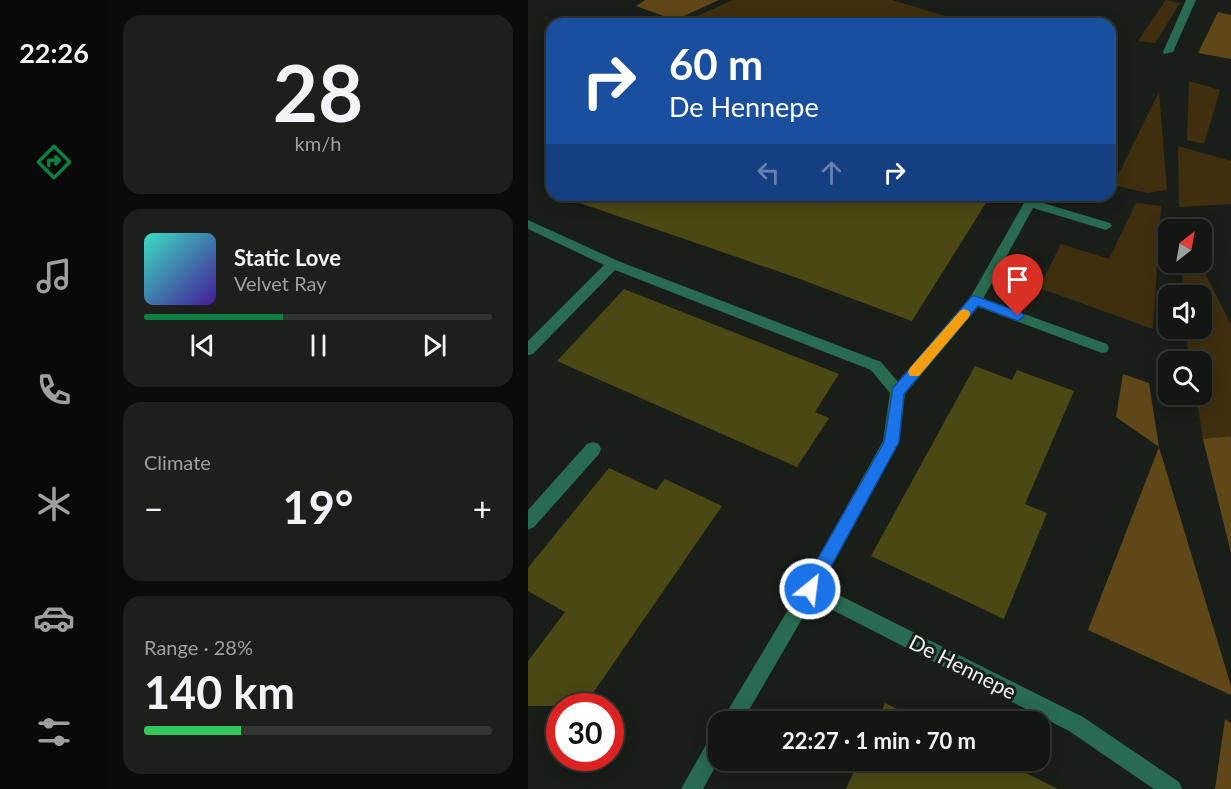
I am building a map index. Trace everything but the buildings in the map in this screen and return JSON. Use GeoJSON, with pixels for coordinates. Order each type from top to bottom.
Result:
{"type":"FeatureCollection","features":[{"type":"Feature","properties":{"kind":"street"},"geometry":{"type":"LineString","coordinates":[[1168,52],[1191,0]]}},
{"type":"Feature","properties":{"kind":"street"},"geometry":{"type":"LineString","coordinates":[[738,711],[810,589],[891,442],[898,392],[975,301],[1030,201]]}},
{"type":"Feature","properties":{"kind":"street"},"geometry":{"type":"LineString","coordinates":[[1037,201],[1106,226]]}},
{"type":"Feature","properties":{"kind":"street"},"geometry":{"type":"LineString","coordinates":[[528,224],[613,264],[876,366],[898,392]]}},
{"type":"Feature","properties":{"kind":"street"},"geometry":{"type":"LineString","coordinates":[[528,350],[613,264]]}},
{"type":"Feature","properties":{"kind":"street"},"geometry":{"type":"LineString","coordinates":[[975,301],[1102,348]]}},
{"type":"Feature","properties":{"kind":"street"},"geometry":{"type":"LineString","coordinates":[[528,522],[593,449]]}},
{"type":"Feature","properties":{"kind":"street","name":"De Hennepe"},"geometry":{"type":"LineString","coordinates":[[810,589],[1076,724],[1172,789]]}},
{"type":"Feature","properties":{"kind":"street"},"geometry":{"type":"LineString","coordinates":[[691,789],[708,760]]}},
{"type":"Feature","properties":{"kind":"shaded area"},"geometry":{"type":"Polygon","coordinates":[[[645,0],[719,0],[679,18],[669,18],[636,6],[645,0]]]}},
{"type":"Feature","properties":{"kind":"shaded area"},"geometry":{"type":"Polygon","coordinates":[[[733,0],[892,0],[945,16],[944,18],[692,18],[733,0]]]}},
{"type":"Feature","properties":{"kind":"shaded area"},"geometry":{"type":"Polygon","coordinates":[[[1166,0],[1180,3],[1155,43],[1138,41],[1166,0]]]}},
{"type":"Feature","properties":{"kind":"shaded area"},"geometry":{"type":"Polygon","coordinates":[[[1218,12],[1231,15],[1231,59],[1198,53],[1218,12]]]}},
{"type":"Feature","properties":{"kind":"shaded area"},"geometry":{"type":"Polygon","coordinates":[[[1189,81],[1220,90],[1204,144],[1187,140],[1189,81]]]}},
{"type":"Feature","properties":{"kind":"shaded area"},"geometry":{"type":"Polygon","coordinates":[[[1159,92],[1167,190],[1148,193],[1116,186],[1116,179],[1159,92]]]}},
{"type":"Feature","properties":{"kind":"shaded area"},"geometry":{"type":"Polygon","coordinates":[[[1178,146],[1231,161],[1231,204],[1179,207],[1178,146]]]}},
{"type":"Feature","properties":{"kind":"shaded area"},"geometry":{"type":"Polygon","coordinates":[[[1136,203],[1161,206],[1160,219],[1158,219],[1153,329],[1039,288],[1061,244],[1109,259],[1136,203]]]}},
{"type":"Feature","properties":{"kind":"shaded area"},"geometry":{"type":"Polygon","coordinates":[[[1182,273],[1205,273],[1211,285],[1183,285],[1182,273]]]}},
{"type":"Feature","properties":{"kind":"shaded area"},"geometry":{"type":"Polygon","coordinates":[[[1212,287],[1231,325],[1231,436],[1203,439],[1198,405],[1212,405],[1212,351],[1188,351],[1187,339],[1212,339],[1212,287]]]}},
{"type":"Feature","properties":{"kind":"shaded area"},"geometry":{"type":"Polygon","coordinates":[[[1123,374],[1149,383],[1159,447],[1116,417],[1123,374]]]}},
{"type":"Feature","properties":{"kind":"shaded area"},"geometry":{"type":"Polygon","coordinates":[[[1230,436],[1231,439],[1231,553],[1203,439],[1230,436]]]}},
{"type":"Feature","properties":{"kind":"shaded area"},"geometry":{"type":"Polygon","coordinates":[[[1159,447],[1231,686],[1231,695],[1088,630],[1159,447]]]}},
{"type":"Feature","properties":{"kind":"shaded area"},"geometry":{"type":"Polygon","coordinates":[[[1225,719],[1231,723],[1231,789],[1215,789],[1225,719]]]}},
{"type":"Feature","properties":{"kind":"slow traffic"},"geometry":{"type":"LineString","coordinates":[[914,372],[964,314]]}},
{"type":"Feature","properties":{"kind":"route"},"geometry":{"type":"LineString","coordinates":[[810,589],[891,442],[898,392],[975,301],[1018,316]]}}]}
